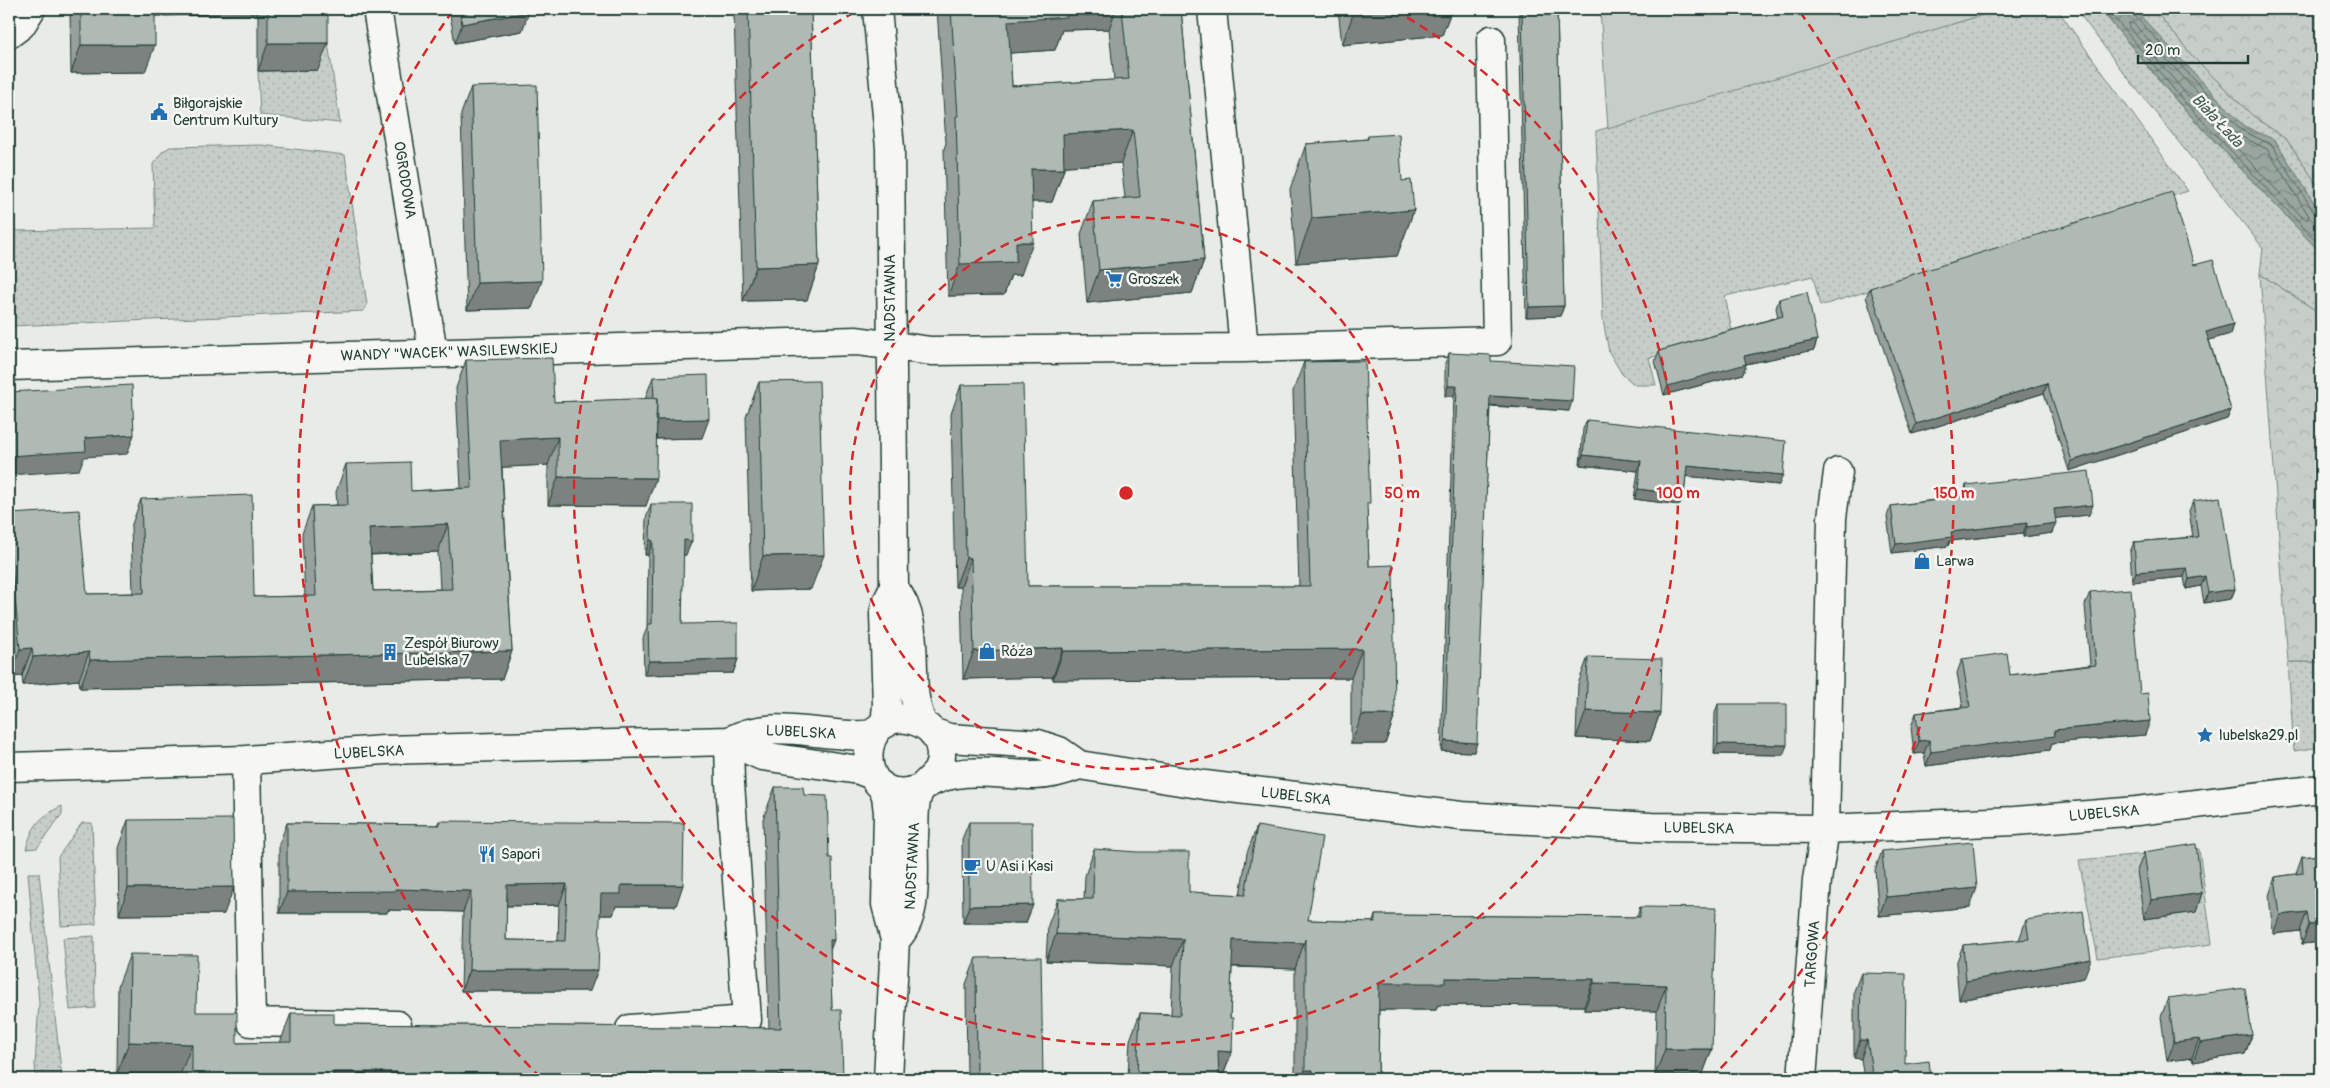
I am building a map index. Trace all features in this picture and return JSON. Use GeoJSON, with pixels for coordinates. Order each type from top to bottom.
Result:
{"type":"FeatureCollection","features":[{"type":"Feature","properties":{"kind":"street"},"geometry":{"type":"LineString","coordinates":[[9,34],[22,25],[31,9]]}},
{"type":"Feature","properties":{"kind":"street","name":"OGRODOWA"},"geometry":{"type":"LineString","coordinates":[[377,9],[433,352]]}},
{"type":"Feature","properties":{"kind":"street","name":"NADSTAWNA"},"geometry":{"type":"LineString","coordinates":[[877,9],[890,148],[890,345],[894,588],[886,604],[884,614],[887,706],[880,729]]}},
{"type":"Feature","properties":{"kind":"street"},"geometry":{"type":"LineString","coordinates":[[1212,9],[1244,348]]}},
{"type":"Feature","properties":{"kind":"street","name":"WANDY \"WACEK\" WASILEWSKIEJ"},"geometry":{"type":"LineString","coordinates":[[9,366],[857,341],[931,351],[1244,348],[1497,341],[1491,40]]}},
{"type":"Feature","properties":{"kind":"street","name":"TARGOWA"},"geometry":{"type":"LineString","coordinates":[[1802,1079],[1817,880],[1825,829],[1832,518],[1838,472]]}},
{"type":"Feature","properties":{"kind":"street","name":"NADSTAWNA"},"geometry":{"type":"LineString","coordinates":[[894,588],[905,606],[910,623],[916,703],[928,728]]}},
{"type":"Feature","properties":{"kind":"street"},"geometry":{"type":"LineString","coordinates":[[908,719],[928,728],[939,745],[940,760],[936,773],[925,786],[905,793],[888,790],[877,780],[867,754],[880,729],[908,719]]}},
{"type":"Feature","properties":{"kind":"street","name":"LUBELSKA"},"geometry":{"type":"LineString","coordinates":[[928,728],[949,738],[1038,744],[1059,751],[1079,765],[1205,785],[1461,816],[1651,827],[1825,829],[2016,821],[2137,811],[2321,789]]}},
{"type":"Feature","properties":{"kind":"street","name":"LUBELSKA"},"geometry":{"type":"LineString","coordinates":[[9,767],[246,760],[384,750],[729,741],[752,730],[763,729],[860,736],[880,729]]}},
{"type":"Feature","properties":{"kind":"street"},"geometry":{"type":"LineString","coordinates":[[604,1029],[643,1029],[747,1020],[730,783],[729,741]]}},
{"type":"Feature","properties":{"kind":"street","name":"LUBELSKA"},"geometry":{"type":"LineString","coordinates":[[729,741],[740,748],[762,756],[859,770],[877,780]]}},
{"type":"Feature","properties":{"kind":"street"},"geometry":{"type":"LineString","coordinates":[[246,760],[251,1022],[418,1025]]}},
{"type":"Feature","properties":{"kind":"street","name":"LUBELSKA"},"geometry":{"type":"LineString","coordinates":[[925,786],[940,777],[959,772],[1035,775],[1058,772],[1079,765]]}},
{"type":"Feature","properties":{"kind":"street","name":"NADSTAWNA"},"geometry":{"type":"LineString","coordinates":[[877,780],[886,795],[888,806],[886,904],[895,940],[888,1079]]}},
{"type":"Feature","properties":{"kind":"street","name":"NADSTAWNA"},"geometry":{"type":"LineString","coordinates":[[895,940],[906,927],[911,908],[916,802],[925,786]]}},
{"type":"Feature","properties":{"kind":"green space"},"geometry":{"type":"Polygon","coordinates":[[[323,9],[340,123],[260,115],[258,71],[318,70],[323,9]]]}},
{"type":"Feature","properties":{"kind":"green space"},"geometry":{"type":"Polygon","coordinates":[[[1600,9],[2002,9],[1608,129],[1600,9]]]}},
{"type":"Feature","properties":{"kind":"green space"},"geometry":{"type":"Polygon","coordinates":[[[2002,9],[2057,9],[2188,191],[1820,306],[1813,276],[1725,296],[1733,336],[1649,358],[1656,385],[1635,385],[1622,374],[1609,352],[1603,320],[1596,131],[2002,9]]]}},
{"type":"Feature","properties":{"kind":"green space"},"geometry":{"type":"Polygon","coordinates":[[[2076,9],[2100,9],[2178,103],[2321,253],[2321,314],[2260,274],[2263,248],[2120,68],[2076,9]]]}},
{"type":"Feature","properties":{"kind":"green space"},"geometry":{"type":"Polygon","coordinates":[[[2134,9],[2154,9],[2194,58],[2252,115],[2287,140],[2321,190],[2321,214],[2275,140],[2244,127],[2134,9]]]}},
{"type":"Feature","properties":{"kind":"green space"},"geometry":{"type":"Polygon","coordinates":[[[2154,9],[2321,9],[2321,190],[2287,140],[2252,115],[2194,58],[2154,9]]]}},
{"type":"Feature","properties":{"kind":"green space"},"geometry":{"type":"Polygon","coordinates":[[[9,48],[15,231],[155,228],[153,164],[163,151],[170,147],[261,145],[345,155],[367,305],[364,311],[10,326],[9,48]]]}},
{"type":"Feature","properties":{"kind":"green space"},"geometry":{"type":"Polygon","coordinates":[[[2260,274],[2321,314],[2321,662],[2288,662],[2260,274]]]}},
{"type":"Feature","properties":{"kind":"green space"},"geometry":{"type":"Polygon","coordinates":[[[2288,662],[2321,662],[2321,747],[2294,751],[2288,662]]]}},
{"type":"Feature","properties":{"kind":"green space"},"geometry":{"type":"Polygon","coordinates":[[[62,806],[62,814],[37,848],[26,849],[34,828],[42,818],[62,806]]]}},
{"type":"Feature","properties":{"kind":"green space"},"geometry":{"type":"Polygon","coordinates":[[[82,823],[92,823],[96,924],[61,926],[58,857],[82,823]]]}},
{"type":"Feature","properties":{"kind":"green space"},"geometry":{"type":"Polygon","coordinates":[[[2199,849],[2212,944],[2098,958],[2079,860],[2199,849]]]}},
{"type":"Feature","properties":{"kind":"green space"},"geometry":{"type":"Polygon","coordinates":[[[28,873],[39,873],[62,1079],[36,1079],[35,1064],[39,1003],[28,873]]]}},
{"type":"Feature","properties":{"kind":"green space"},"geometry":{"type":"Polygon","coordinates":[[[94,936],[95,1008],[70,1010],[63,938],[94,936]]]}},
{"type":"Feature","properties":{"kind":"water","name":"Biała Łada"},"geometry":{"type":"Polygon","coordinates":[[[2100,9],[2134,9],[2244,126],[2275,140],[2321,214],[2321,253],[2178,102],[2100,9]]]}},
{"type":"Feature","properties":{"kind":"building"},"geometry":{"type":"Polygon","coordinates":[[[81,9],[155,9],[155,45],[81,45],[81,9]]]}},
{"type":"Feature","properties":{"kind":"building"},"geometry":{"type":"Polygon","coordinates":[[[268,9],[328,9],[328,43],[268,43],[268,9]]]}},
{"type":"Feature","properties":{"kind":"building"},"geometry":{"type":"Polygon","coordinates":[[[459,9],[529,9],[529,12],[462,24],[459,9]]]}},
{"type":"Feature","properties":{"kind":"building"},"geometry":{"type":"Polygon","coordinates":[[[748,9],[811,9],[819,265],[756,267],[748,9]]]}},
{"type":"Feature","properties":{"kind":"building"},"geometry":{"type":"Polygon","coordinates":[[[951,9],[1066,9],[1067,17],[1008,21],[1012,86],[1129,79],[1122,9],[1181,9],[1204,260],[1099,270],[1093,201],[1140,197],[1133,130],[1063,134],[1064,169],[1031,169],[1033,242],[1016,242],[1016,262],[960,264],[956,116],[958,116],[951,9]]]}},
{"type":"Feature","properties":{"kind":"building"},"geometry":{"type":"Polygon","coordinates":[[[1522,9],[1557,9],[1564,306],[1529,307],[1522,9]]]}},
{"type":"Feature","properties":{"kind":"building"},"geometry":{"type":"Polygon","coordinates":[[[537,85],[542,281],[477,283],[471,87],[537,85]]]}},
{"type":"Feature","properties":{"kind":"building"},"geometry":{"type":"Polygon","coordinates":[[[1399,134],[1402,181],[1411,180],[1414,210],[1312,218],[1306,144],[1368,139],[1368,136],[1399,134]]]}},
{"type":"Feature","properties":{"kind":"building"},"geometry":{"type":"Polygon","coordinates":[[[2172,192],[2194,265],[2213,260],[2233,324],[2206,332],[2231,410],[2072,461],[2047,383],[1916,424],[1870,288],[2172,192]]]}},
{"type":"Feature","properties":{"kind":"building"},"geometry":{"type":"Polygon","coordinates":[[[1807,292],[1817,340],[1744,356],[1746,364],[1668,386],[1659,351],[1783,316],[1779,299],[1807,292]]]}},
{"type":"Feature","properties":{"kind":"building"},"geometry":{"type":"Polygon","coordinates":[[[1449,353],[1491,355],[1491,361],[1574,366],[1572,401],[1490,396],[1477,743],[1445,741],[1457,386],[1448,386],[1449,353]]]}},
{"type":"Feature","properties":{"kind":"building"},"geometry":{"type":"Polygon","coordinates":[[[552,358],[554,402],[657,398],[656,478],[558,477],[558,437],[500,440],[512,651],[90,660],[89,652],[33,657],[32,648],[20,649],[9,536],[9,514],[79,510],[87,594],[144,593],[141,499],[252,495],[254,597],[316,596],[312,506],[348,505],[346,464],[410,462],[411,491],[472,488],[466,360],[552,358]],[[448,524],[369,528],[373,591],[452,589],[448,524]]]}},
{"type":"Feature","properties":{"kind":"building"},"geometry":{"type":"Polygon","coordinates":[[[1365,361],[1370,503],[1367,503],[1369,566],[1393,565],[1395,715],[1362,715],[1362,649],[1063,651],[1063,648],[974,651],[971,558],[966,558],[961,385],[1023,384],[1028,586],[1310,586],[1304,362],[1365,361]]]}},
{"type":"Feature","properties":{"kind":"building"},"geometry":{"type":"Polygon","coordinates":[[[708,375],[709,419],[656,420],[657,398],[654,399],[653,377],[708,375]]]}},
{"type":"Feature","properties":{"kind":"building"},"geometry":{"type":"Polygon","coordinates":[[[819,381],[824,555],[763,556],[759,382],[819,381]]]}},
{"type":"Feature","properties":{"kind":"building"},"geometry":{"type":"Polygon","coordinates":[[[132,385],[134,435],[85,438],[86,451],[9,456],[9,392],[132,385]]]}},
{"type":"Feature","properties":{"kind":"building"},"geometry":{"type":"Polygon","coordinates":[[[1587,420],[1786,441],[1783,475],[1687,466],[1684,495],[1638,489],[1641,461],[1583,455],[1587,420]]]}},
{"type":"Feature","properties":{"kind":"building"},"geometry":{"type":"Polygon","coordinates":[[[2089,471],[2093,505],[2054,509],[2056,523],[2027,527],[2027,523],[1951,532],[1952,537],[1896,544],[1891,506],[1968,496],[1966,485],[2089,471]]]}},
{"type":"Feature","properties":{"kind":"building"},"geometry":{"type":"Polygon","coordinates":[[[2220,497],[2235,589],[2208,593],[2205,576],[2189,579],[2187,568],[2136,572],[2134,542],[2198,537],[2193,501],[2220,497]]]}},
{"type":"Feature","properties":{"kind":"building"},"geometry":{"type":"Polygon","coordinates":[[[651,504],[692,504],[692,541],[684,540],[682,624],[738,623],[738,659],[649,661],[648,624],[652,624],[653,541],[650,540],[651,504]]]}},
{"type":"Feature","properties":{"kind":"building"},"geometry":{"type":"Polygon","coordinates":[[[2131,589],[2140,694],[2148,693],[2150,721],[2054,730],[2055,736],[1931,752],[1929,740],[1919,741],[1916,713],[1970,707],[1962,659],[2007,653],[2010,675],[2096,665],[2090,592],[2131,589]]]}},
{"type":"Feature","properties":{"kind":"building"},"geometry":{"type":"Polygon","coordinates":[[[1588,657],[1662,659],[1660,713],[1586,711],[1588,657]]]}},
{"type":"Feature","properties":{"kind":"building"},"geometry":{"type":"Polygon","coordinates":[[[1718,704],[1787,704],[1787,745],[1718,744],[1718,704]]]}},
{"type":"Feature","properties":{"kind":"building"},"geometry":{"type":"Polygon","coordinates":[[[775,787],[803,787],[804,795],[827,796],[829,858],[832,858],[834,940],[830,940],[832,1010],[841,1010],[843,1079],[783,1079],[783,1075],[713,1076],[713,1079],[652,1079],[652,1074],[589,1074],[588,1079],[524,1079],[524,1073],[462,1073],[461,1078],[398,1078],[398,1072],[333,1072],[333,1078],[192,1077],[192,1044],[129,1042],[130,954],[197,955],[196,1012],[237,1012],[237,1043],[291,1042],[291,1013],[334,1013],[334,1024],[781,1028],[775,787]]]}},
{"type":"Feature","properties":{"kind":"building"},"geometry":{"type":"Polygon","coordinates":[[[233,819],[234,887],[128,888],[128,820],[233,819]]]}},
{"type":"Feature","properties":{"kind":"building"},"geometry":{"type":"Polygon","coordinates":[[[439,821],[684,823],[683,885],[621,885],[621,894],[601,894],[598,970],[469,970],[471,891],[395,889],[395,891],[287,892],[287,823],[439,825],[439,821]],[[567,884],[507,885],[506,940],[565,941],[567,884]]]}},
{"type":"Feature","properties":{"kind":"building"},"geometry":{"type":"Polygon","coordinates":[[[969,822],[1032,822],[1033,905],[969,906],[969,822]]]}},
{"type":"Feature","properties":{"kind":"building"},"geometry":{"type":"Polygon","coordinates":[[[1257,826],[1322,837],[1308,920],[1375,922],[1375,915],[1640,917],[1640,907],[1716,908],[1712,1049],[1665,1049],[1666,985],[1594,983],[1594,979],[1445,978],[1445,983],[1379,983],[1378,1079],[1313,1079],[1313,1070],[1305,1070],[1305,939],[1304,943],[1233,940],[1230,1018],[1233,1018],[1232,1052],[1218,1051],[1219,1079],[977,1079],[976,958],[1041,957],[1043,1077],[1137,1076],[1140,1013],[1180,1015],[1183,939],[1056,934],[1058,899],[1093,899],[1094,849],[1137,852],[1189,852],[1189,892],[1245,895],[1257,826]]]}},
{"type":"Feature","properties":{"kind":"building"},"geometry":{"type":"Polygon","coordinates":[[[1973,842],[1977,888],[1886,897],[1882,851],[1973,842]]]}},
{"type":"Feature","properties":{"kind":"building"},"geometry":{"type":"Polygon","coordinates":[[[2196,844],[2202,893],[2151,900],[2144,852],[2196,844]]]}},
{"type":"Feature","properties":{"kind":"building"},"geometry":{"type":"Polygon","coordinates":[[[2321,855],[2321,924],[2309,925],[2307,912],[2280,915],[2275,877],[2303,873],[2302,857],[2321,855]]]}},
{"type":"Feature","properties":{"kind":"building"},"geometry":{"type":"Polygon","coordinates":[[[2083,911],[2091,959],[1966,981],[1963,945],[2029,939],[2026,920],[2083,911]]]}},
{"type":"Feature","properties":{"kind":"building"},"geometry":{"type":"Polygon","coordinates":[[[1861,973],[1906,974],[1905,1064],[1929,1061],[1931,1079],[1873,1079],[1867,1040],[1860,1040],[1861,973]]]}},
{"type":"Feature","properties":{"kind":"building"},"geometry":{"type":"Polygon","coordinates":[[[2245,988],[2252,1035],[2200,1043],[2199,1039],[2174,1042],[2168,998],[2245,988]]]}},
{"type":"Feature","properties":{"kind":"place","name":"Biłgorajskie Centrum Kultury"},"geometry":{"type":"Point","coordinates":[159,112]}},
{"type":"Feature","properties":{"kind":"place","name":"Groszek"},"geometry":{"type":"Point","coordinates":[1114,279]}},
{"type":"Feature","properties":{"kind":"place","name":"Larwa"},"geometry":{"type":"Point","coordinates":[1922,561]}},
{"type":"Feature","properties":{"kind":"place","name":"Róża"},"geometry":{"type":"Point","coordinates":[987,651]}},
{"type":"Feature","properties":{"kind":"place","name":"Zespół Biurowy Lubelska 7"},"geometry":{"type":"Point","coordinates":[390,652]}},
{"type":"Feature","properties":{"kind":"place","name":"lubelska29.pl"},"geometry":{"type":"Point","coordinates":[2205,735]}},
{"type":"Feature","properties":{"kind":"place","name":"Sapori"},"geometry":{"type":"Point","coordinates":[487,854]}},
{"type":"Feature","properties":{"kind":"place","name":"U Asi i Kasi"},"geometry":{"type":"Point","coordinates":[972,866]}}]}
